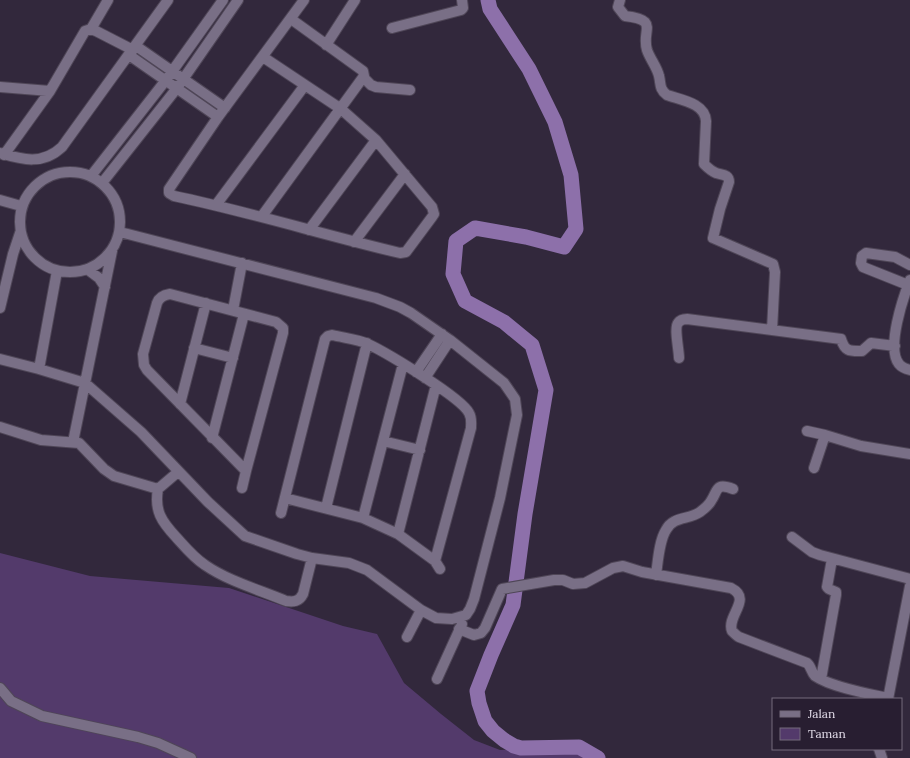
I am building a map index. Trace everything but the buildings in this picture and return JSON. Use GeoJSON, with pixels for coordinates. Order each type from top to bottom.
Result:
{"type":"FeatureCollection","features":[{"type":"Feature","properties":{"kind":"street"},"geometry":{"type":"LineString","coordinates":[[108,0],[91,29],[88,29],[83,33],[50,91],[2,154],[35,160],[50,157],[56,153],[62,147],[168,0]]}},
{"type":"Feature","properties":{"kind":"street"},"geometry":{"type":"LineString","coordinates":[[91,176],[173,71],[222,0]]}},
{"type":"Feature","properties":{"kind":"street"},"geometry":{"type":"LineString","coordinates":[[102,183],[184,79],[238,0]]}},
{"type":"Feature","properties":{"kind":"street"},"geometry":{"type":"LineString","coordinates":[[263,57],[340,109],[376,140],[432,207],[432,217],[406,252],[400,253],[354,242],[262,216],[174,196],[169,193],[169,189],[218,117],[304,0]]}},
{"type":"Feature","properties":{"kind":"street"},"geometry":{"type":"LineString","coordinates":[[326,45],[355,0]]}},
{"type":"Feature","properties":{"kind":"street"},"geometry":{"type":"LineString","coordinates":[[392,28],[461,10],[464,5],[462,0]]}},
{"type":"Feature","properties":{"kind":"street"},"geometry":{"type":"LineString","coordinates":[[620,0],[618,7],[625,16],[642,20],[647,26],[647,49],[659,75],[660,88],[663,92],[704,110],[706,116],[704,164],[709,169],[727,176],[730,182],[722,202],[712,238],[771,262],[775,267],[772,330]]}},
{"type":"Feature","properties":{"kind":"street"},"geometry":{"type":"LineString","coordinates":[[290,19],[363,71],[364,78],[371,85],[376,87],[410,90]]}},
{"type":"Feature","properties":{"kind":"street"},"geometry":{"type":"LineString","coordinates":[[91,29],[173,71],[225,108]]}},
{"type":"Feature","properties":{"kind":"street"},"geometry":{"type":"LineString","coordinates":[[133,50],[166,80],[218,117]]}},
{"type":"Feature","properties":{"kind":"street"},"geometry":{"type":"LineString","coordinates":[[262,216],[364,78]]}},
{"type":"Feature","properties":{"kind":"street"},"geometry":{"type":"LineString","coordinates":[[216,205],[305,86]]}},
{"type":"Feature","properties":{"kind":"street"},"geometry":{"type":"LineString","coordinates":[[1,88],[50,91]]}},
{"type":"Feature","properties":{"kind":"street"},"geometry":{"type":"LineString","coordinates":[[309,230],[376,140]]}},
{"type":"Feature","properties":{"kind":"street"},"geometry":{"type":"LineString","coordinates":[[63,172],[78,172],[91,176],[102,183],[114,197],[120,214],[120,232],[112,249],[104,259],[94,266],[87,269],[70,272],[57,271],[40,263],[28,250],[20,233],[19,220],[21,206],[28,193],[37,183],[50,175],[63,172]]}},
{"type":"Feature","properties":{"kind":"street"},"geometry":{"type":"LineString","coordinates":[[354,242],[405,174]]}},
{"type":"Feature","properties":{"kind":"street"},"geometry":{"type":"LineString","coordinates":[[0,200],[21,206]]}},
{"type":"Feature","properties":{"kind":"street"},"geometry":{"type":"LineString","coordinates":[[120,232],[376,298],[400,306],[446,337],[504,383],[514,399],[517,408],[517,415],[500,498],[474,599],[437,679]]}},
{"type":"Feature","properties":{"kind":"street"},"geometry":{"type":"LineString","coordinates":[[0,308],[13,254],[20,233]]}},
{"type":"Feature","properties":{"kind":"street"},"geometry":{"type":"LineString","coordinates":[[73,442],[112,249]]}},
{"type":"Feature","properties":{"kind":"street"},"geometry":{"type":"LineString","coordinates":[[910,265],[895,257],[866,253],[862,256],[863,267],[909,282],[898,316],[894,346],[898,363],[910,370]]}},
{"type":"Feature","properties":{"kind":"street"},"geometry":{"type":"LineString","coordinates":[[233,310],[242,263]]}},
{"type":"Feature","properties":{"kind":"street"},"geometry":{"type":"LineString","coordinates":[[87,269],[99,278],[105,287]]}},
{"type":"Feature","properties":{"kind":"street"},"geometry":{"type":"LineString","coordinates":[[39,369],[57,271]]}},
{"type":"Feature","properties":{"kind":"street"},"geometry":{"type":"LineString","coordinates":[[242,488],[283,333],[283,328],[276,322],[233,310],[170,294],[162,296],[157,303],[143,354],[144,365],[147,370],[246,472]]}},
{"type":"Feature","properties":{"kind":"street"},"geometry":{"type":"LineString","coordinates":[[180,404],[206,303]]}},
{"type":"Feature","properties":{"kind":"street"},"geometry":{"type":"LineString","coordinates":[[212,438],[244,314]]}},
{"type":"Feature","properties":{"kind":"street"},"geometry":{"type":"LineString","coordinates":[[679,358],[677,323],[686,319],[841,339],[843,347],[847,350],[854,351],[862,351],[871,343],[894,346]]}},
{"type":"Feature","properties":{"kind":"street"},"geometry":{"type":"LineString","coordinates":[[281,513],[328,336],[332,335],[367,343],[436,385],[464,406],[469,413],[471,428],[437,565],[398,534],[363,518],[285,498]]}},
{"type":"Feature","properties":{"kind":"street"},"geometry":{"type":"LineString","coordinates":[[416,372],[446,337]]}},
{"type":"Feature","properties":{"kind":"street"},"geometry":{"type":"LineString","coordinates":[[425,378],[446,337]]}},
{"type":"Feature","properties":{"kind":"street"},"geometry":{"type":"LineString","coordinates":[[326,508],[367,343]]}},
{"type":"Feature","properties":{"kind":"street"},"geometry":{"type":"LineString","coordinates":[[194,348],[233,358]]}},
{"type":"Feature","properties":{"kind":"street"},"geometry":{"type":"LineString","coordinates":[[0,360],[39,369],[85,384],[140,432],[208,502],[245,536],[275,548],[312,558],[349,563],[358,566],[367,570],[430,616],[444,620],[459,618],[466,615]]}},
{"type":"Feature","properties":{"kind":"street"},"geometry":{"type":"LineString","coordinates":[[363,518],[403,364]]}},
{"type":"Feature","properties":{"kind":"street"},"geometry":{"type":"LineString","coordinates":[[398,534],[436,385]]}},
{"type":"Feature","properties":{"kind":"street"},"geometry":{"type":"LineString","coordinates":[[0,427],[41,440],[73,442],[82,445],[104,469],[114,476],[158,489]]}},
{"type":"Feature","properties":{"kind":"street"},"geometry":{"type":"LineString","coordinates":[[807,431],[861,446],[910,454]]}},
{"type":"Feature","properties":{"kind":"street"},"geometry":{"type":"LineString","coordinates":[[814,468],[825,435]]}},
{"type":"Feature","properties":{"kind":"street"},"geometry":{"type":"LineString","coordinates":[[383,441],[420,450]]}},
{"type":"Feature","properties":{"kind":"street"},"geometry":{"type":"LineString","coordinates":[[178,472],[158,489],[157,498],[159,514],[164,525],[194,556],[215,572],[286,601],[294,602],[301,598],[303,594],[312,558]]}},
{"type":"Feature","properties":{"kind":"street"},"geometry":{"type":"LineString","coordinates":[[656,575],[663,538],[670,525],[678,519],[692,516],[700,512],[712,501],[717,489],[724,487],[733,489]]}},
{"type":"Feature","properties":{"kind":"street"},"geometry":{"type":"LineString","coordinates":[[792,536],[812,552],[832,559],[910,579]]}},
{"type":"Feature","properties":{"kind":"street"},"geometry":{"type":"LineString","coordinates":[[821,679],[827,638],[836,595],[836,592],[827,587],[832,559]]}},
{"type":"Feature","properties":{"kind":"street"},"geometry":{"type":"LineString","coordinates":[[459,629],[474,634],[481,633],[485,628],[502,589],[554,580],[563,580],[573,584],[585,583],[614,568],[623,566],[637,571],[736,590],[740,597],[732,622],[733,632],[739,638],[807,662],[814,675],[821,679],[856,692],[888,698],[910,586]]}},
{"type":"Feature","properties":{"kind":"street"},"geometry":{"type":"LineString","coordinates":[[407,638],[421,610]]}},
{"type":"Feature","properties":{"kind":"street"},"geometry":{"type":"LineString","coordinates":[[0,688],[11,701],[42,716],[138,737],[158,743],[191,758]]}},
{"type":"Feature","properties":{"kind":"green space"},"geometry":{"type":"Polygon","coordinates":[[[0,553],[90,576],[229,588],[343,626],[377,634],[404,683],[474,740],[500,750],[579,747],[598,758],[0,758],[0,553]]]}},
{"type":"Feature","properties":{"kind":"waterway"},"geometry":{"type":"LineString","coordinates":[[488,0],[490,9],[529,69],[555,122],[571,175],[576,229],[564,247],[526,237],[475,228],[456,241],[453,274],[465,301],[504,322],[532,345],[546,390],[525,514],[513,605],[477,691],[485,721],[493,731],[514,746],[521,748],[579,747],[598,758]]}}]}
